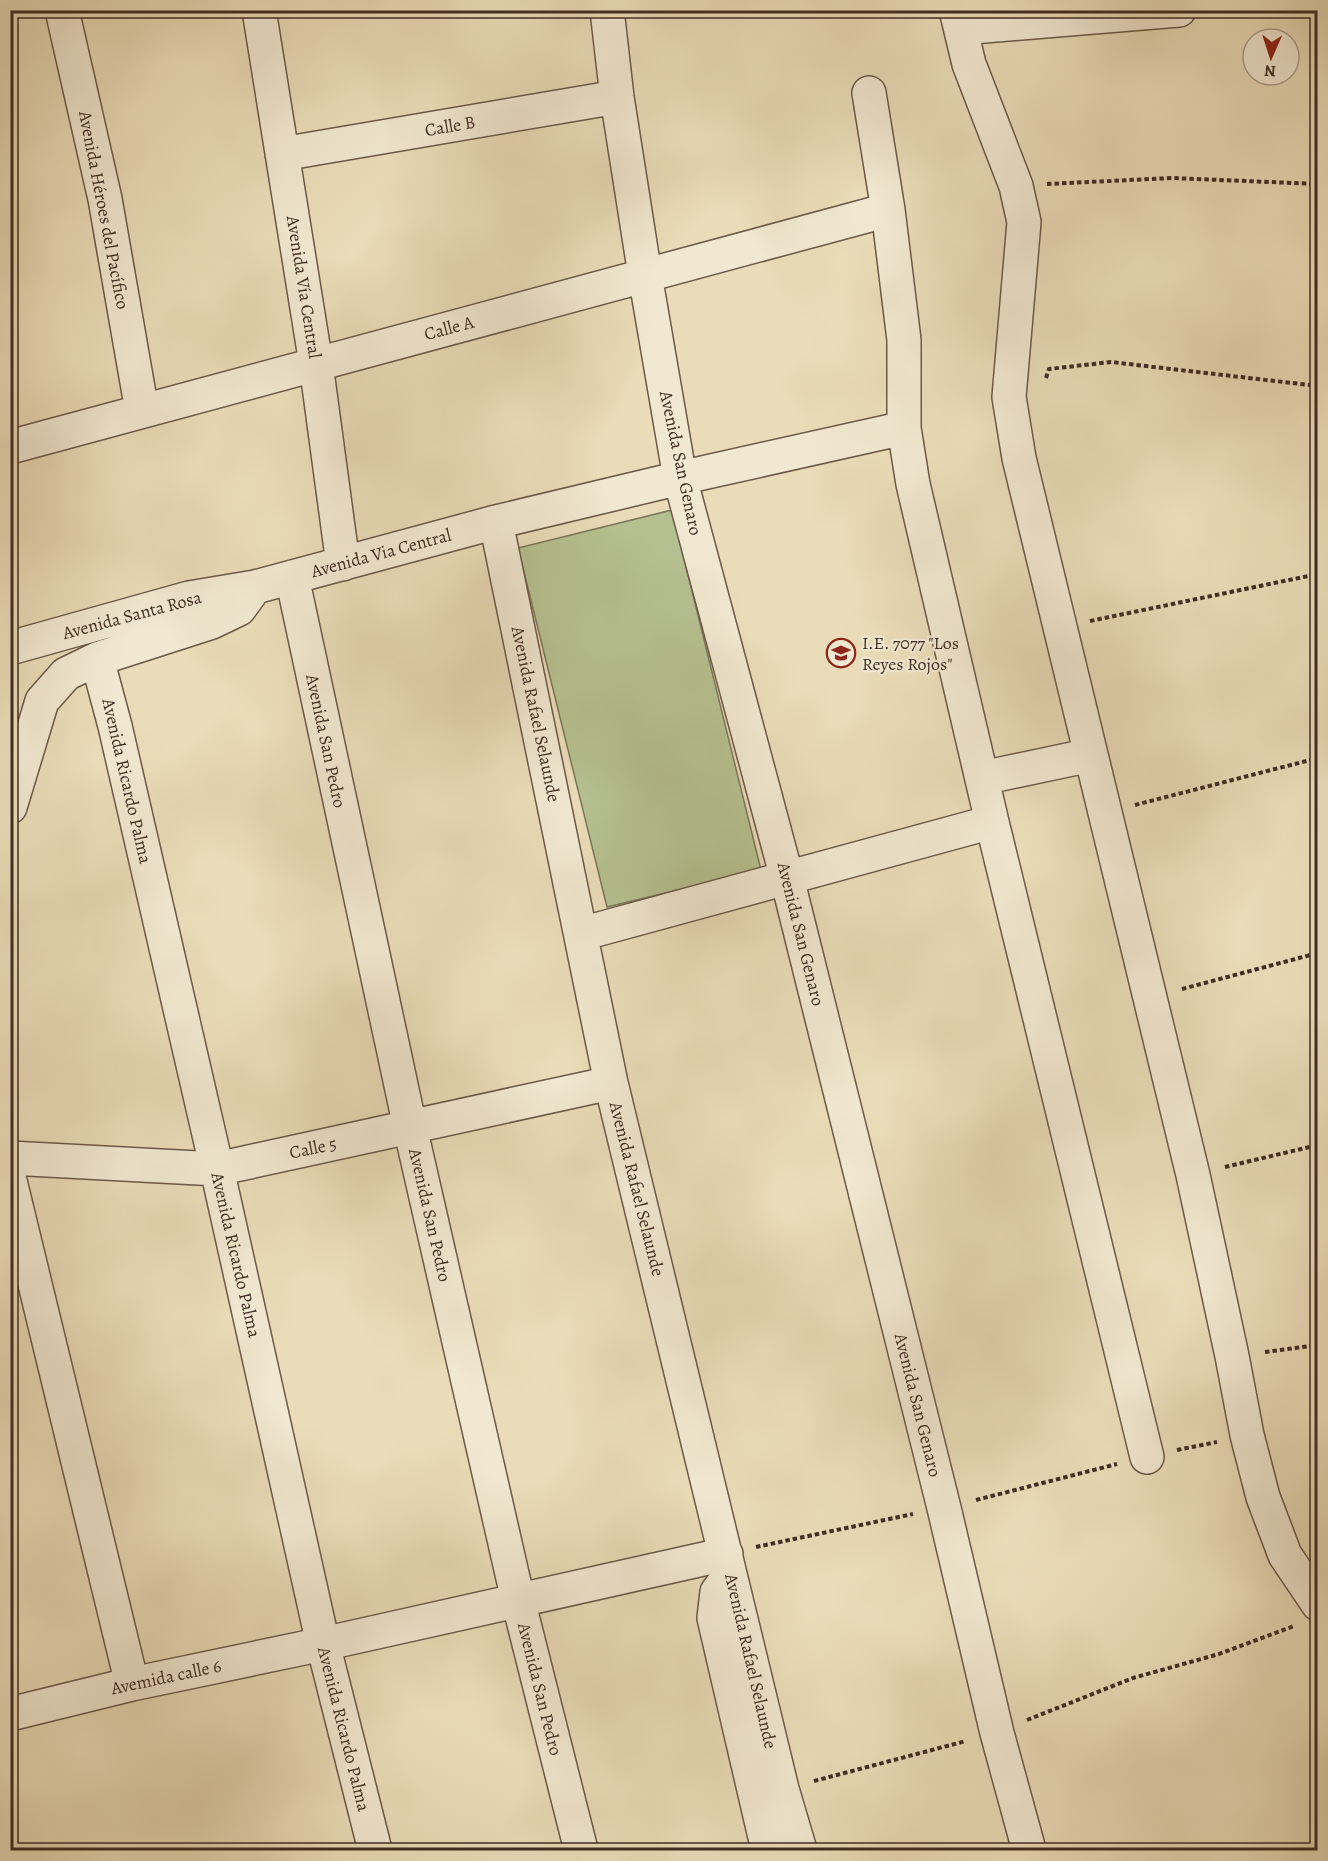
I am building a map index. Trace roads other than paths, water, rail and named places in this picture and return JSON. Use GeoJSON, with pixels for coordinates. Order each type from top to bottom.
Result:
{"type":"FeatureCollection","features":[{"type":"Feature","properties":{"kind":"street","name":"Avenida Héroes del Pacífico"},"geometry":{"type":"LineString","coordinates":[[62,10],[105,199],[142,411]]}},
{"type":"Feature","properties":{"kind":"street","name":"Avenida Vía Central"},"geometry":{"type":"LineString","coordinates":[[259,10],[316,364],[343,564]]}},
{"type":"Feature","properties":{"kind":"street","name":"Avenida San Genaro"},"geometry":{"type":"LineString","coordinates":[[607,10],[617,97],[680,478],[787,878],[944,1508],[997,1733],[1029,1851]]}},
{"type":"Feature","properties":{"kind":"street"},"geometry":{"type":"LineString","coordinates":[[1179,10],[959,19],[969,64],[1016,186],[1024,222],[1009,397],[1019,458],[1193,1175],[1247,1435],[1263,1497],[1306,1615]]}},
{"type":"Feature","properties":{"kind":"street"},"geometry":{"type":"LineString","coordinates":[[869,93],[888,210],[904,340],[904,428],[913,484],[992,822],[1147,1457]]}},
{"type":"Feature","properties":{"kind":"street","name":"Calle B"},"geometry":{"type":"LineString","coordinates":[[282,154],[617,97]]}},
{"type":"Feature","properties":{"kind":"street","name":"Calle A"},"geometry":{"type":"LineString","coordinates":[[10,447],[888,210]]}},
{"type":"Feature","properties":{"kind":"street","name":"Avenida Via Central"},"geometry":{"type":"LineString","coordinates":[[255,587],[496,522],[904,428]]}},
{"type":"Feature","properties":{"kind":"street","name":"Avenida Rafael Selaunde"},"geometry":{"type":"LineString","coordinates":[[496,522],[611,1083],[782,1790],[800,1851]]}},
{"type":"Feature","properties":{"kind":"street","name":"Avenida San Pedro"},"geometry":{"type":"LineString","coordinates":[[292,577],[410,1127],[518,1600],[581,1851]]}},
{"type":"Feature","properties":{"kind":"street"},"geometry":{"type":"LineString","coordinates":[[97,659],[212,622],[239,609],[255,587]]}},
{"type":"Feature","properties":{"kind":"street","name":"Avenida Santa Rosa"},"geometry":{"type":"LineString","coordinates":[[10,648],[189,598],[255,587]]}},
{"type":"Feature","properties":{"kind":"street","name":"Avenida Santa Rosa"},"geometry":{"type":"LineString","coordinates":[[10,807],[42,701],[66,674],[97,659]]}},
{"type":"Feature","properties":{"kind":"street","name":"Avenida Ricardo Palma"},"geometry":{"type":"LineString","coordinates":[[97,659],[115,726],[217,1169],[323,1644],[375,1851]]}},
{"type":"Feature","properties":{"kind":"street"},"geometry":{"type":"LineString","coordinates":[[982,778],[1091,754]]}},
{"type":"Feature","properties":{"kind":"street"},"geometry":{"type":"LineString","coordinates":[[581,934],[992,822]]}},
{"type":"Feature","properties":{"kind":"street","name":"Calle 5"},"geometry":{"type":"LineString","coordinates":[[10,1158],[217,1169],[611,1083]]}},
{"type":"Feature","properties":{"kind":"street"},"geometry":{"type":"LineString","coordinates":[[10,1181],[132,1684]]}},
{"type":"Feature","properties":{"kind":"street"},"geometry":{"type":"LineString","coordinates":[[728,1564],[717,1592],[714,1618],[768,1851]]}},
{"type":"Feature","properties":{"kind":"street","name":"Avemida calle 6"},"geometry":{"type":"LineString","coordinates":[[10,1714],[132,1684],[518,1600],[728,1564]]}},
{"type":"Feature","properties":{"kind":"place","name":"I.E. 7077 \"Los Reyes Rojos\""},"geometry":{"type":"Point","coordinates":[841,653]}}]}
